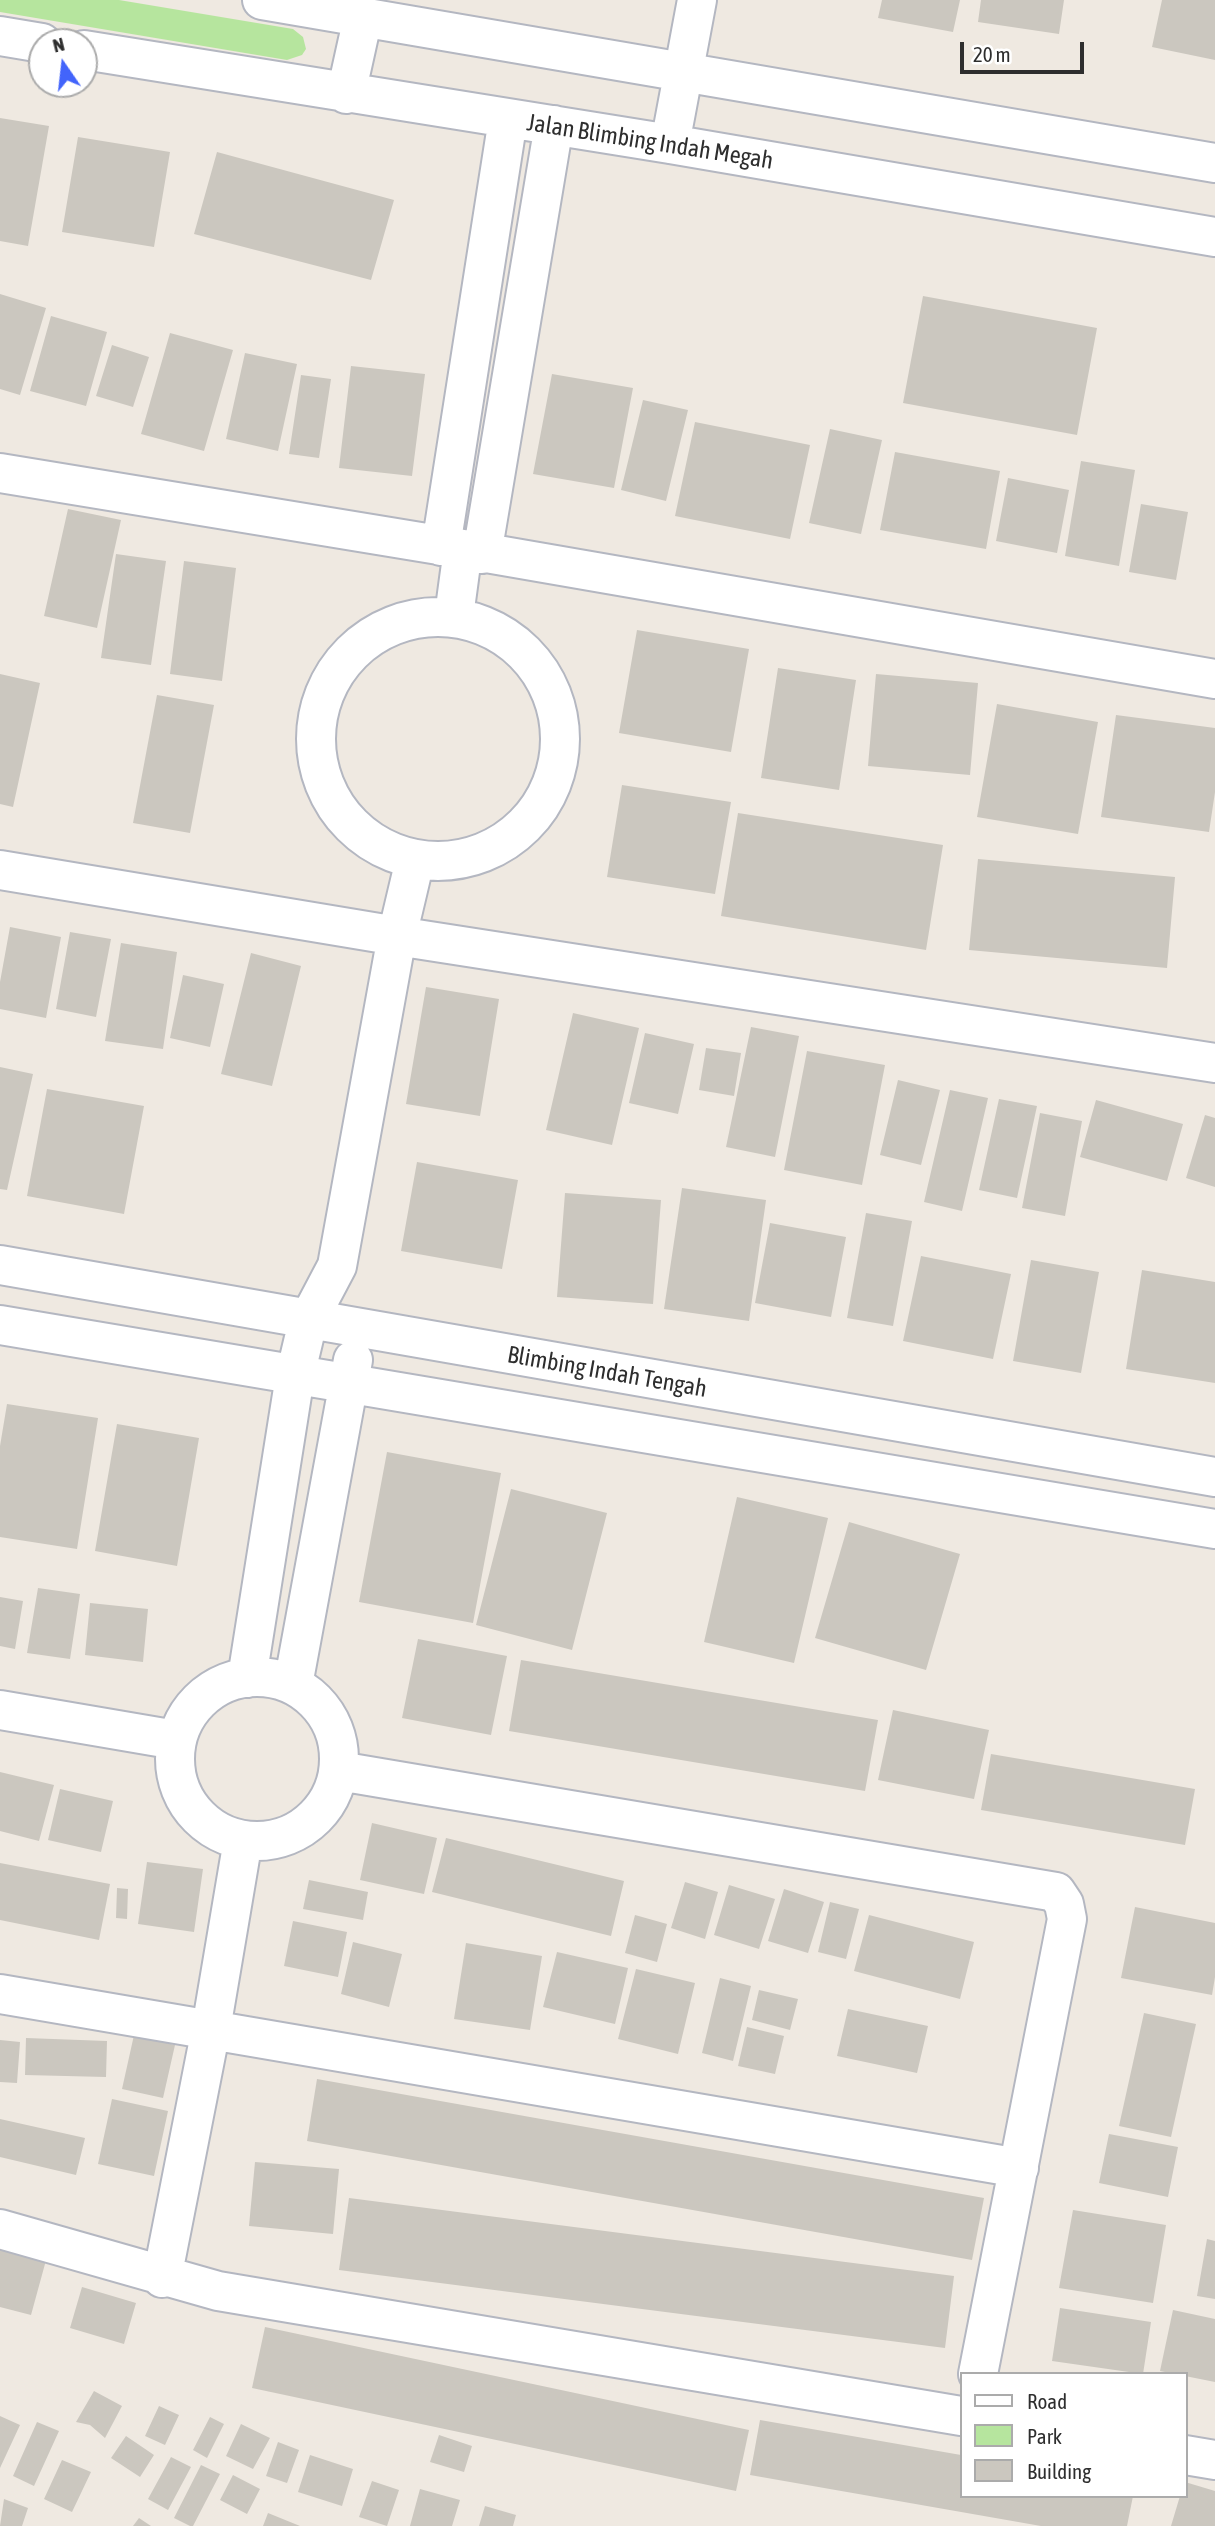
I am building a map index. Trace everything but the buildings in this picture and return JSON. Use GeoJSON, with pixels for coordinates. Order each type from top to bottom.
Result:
{"type":"FeatureCollection","features":[{"type":"Feature","properties":{"kind":"street"},"geometry":{"type":"LineString","coordinates":[[262,0],[1215,163]]}},
{"type":"Feature","properties":{"kind":"street"},"geometry":{"type":"LineString","coordinates":[[670,144],[681,72],[697,0]]}},
{"type":"Feature","properties":{"kind":"street"},"geometry":{"type":"LineString","coordinates":[[346,94],[363,17]]}},
{"type":"Feature","properties":{"kind":"street"},"geometry":{"type":"LineString","coordinates":[[0,36],[28,41]]}},
{"type":"Feature","properties":{"kind":"street","name":"Jalan Blimbing Indah Megah"},"geometry":{"type":"LineString","coordinates":[[98,52],[670,144],[1215,237]]}},
{"type":"Feature","properties":{"kind":"street"},"geometry":{"type":"LineString","coordinates":[[454,617],[508,119]]}},
{"type":"Feature","properties":{"kind":"street"},"geometry":{"type":"LineString","coordinates":[[462,550],[554,125]]}},
{"type":"Feature","properties":{"kind":"street"},"geometry":{"type":"LineString","coordinates":[[0,473],[1215,679]]}},
{"type":"Feature","properties":{"kind":"street"},"geometry":{"type":"LineString","coordinates":[[454,617],[494,629],[503,635],[528,655],[552,690],[561,731],[556,774],[538,811],[507,841],[468,858],[415,860],[373,843],[333,805],[315,753],[321,698],[351,651],[398,622],[454,617]]}},
{"type":"Feature","properties":{"kind":"street"},"geometry":{"type":"LineString","coordinates":[[247,1678],[295,1376],[308,1321],[337,1266],[397,936],[415,860]]}},
{"type":"Feature","properties":{"kind":"street"},"geometry":{"type":"LineString","coordinates":[[0,870],[397,936],[1214,1057]]}},
{"type":"Feature","properties":{"kind":"street","name":"Blimbing Indah Tengah"},"geometry":{"type":"LineString","coordinates":[[0,1265],[308,1321],[1215,1477]]}},
{"type":"Feature","properties":{"kind":"street"},"geometry":{"type":"LineString","coordinates":[[293,1685],[331,1488],[347,1383],[362,1330],[337,1266]]}},
{"type":"Feature","properties":{"kind":"street"},"geometry":{"type":"LineString","coordinates":[[0,1325],[1215,1529]]}},
{"type":"Feature","properties":{"kind":"street"},"geometry":{"type":"LineString","coordinates":[[262,1677],[293,1685],[312,1697],[330,1718],[339,1744],[339,1771],[331,1796],[316,1817],[294,1833],[270,1841],[243,1840],[218,1832],[197,1816],[181,1793],[175,1767],[176,1740],[184,1720],[197,1702],[214,1688],[247,1678],[262,1677]]}},
{"type":"Feature","properties":{"kind":"street"},"geometry":{"type":"LineString","coordinates":[[0,1710],[176,1740]]}},
{"type":"Feature","properties":{"kind":"street"},"geometry":{"type":"LineString","coordinates":[[339,1771],[1056,1892],[1064,1904],[1067,1919],[978,2372]]}},
{"type":"Feature","properties":{"kind":"street"},"geometry":{"type":"LineString","coordinates":[[162,2278],[211,2029],[243,1840]]}},
{"type":"Feature","properties":{"kind":"street"},"geometry":{"type":"LineString","coordinates":[[0,1994],[1019,2168]]}},
{"type":"Feature","properties":{"kind":"street"},"geometry":{"type":"LineString","coordinates":[[0,2229],[162,2278],[218,2291],[960,2416]]}},
{"type":"Feature","properties":{"kind":"street"},"geometry":{"type":"LineString","coordinates":[[1187,2455],[1215,2460]]}},
{"type":"Feature","properties":{"kind":"green space"},"geometry":{"type":"Polygon","coordinates":[[[0,0],[119,0],[293,29],[303,37],[306,49],[302,55],[287,60],[0,12],[0,0]]]}}]}
